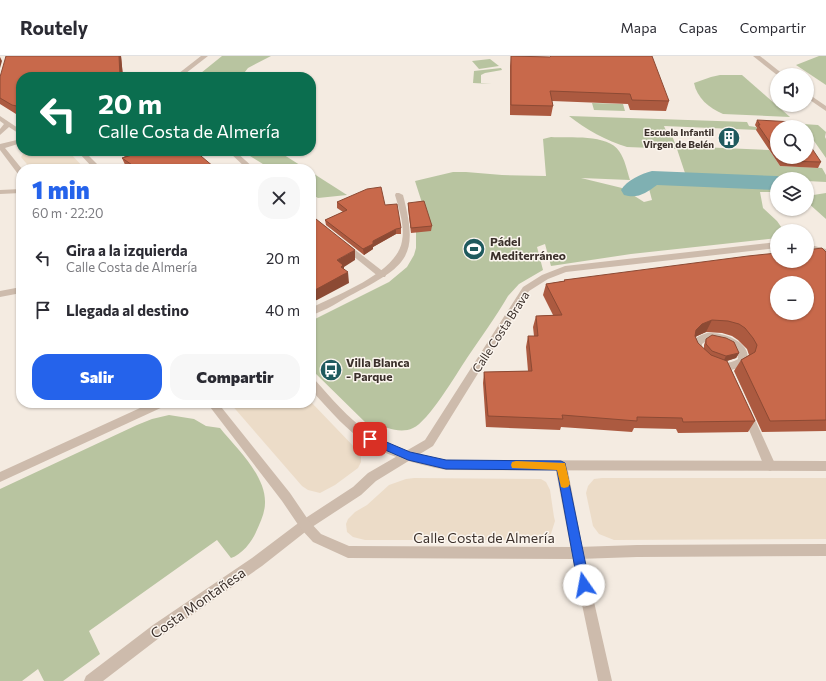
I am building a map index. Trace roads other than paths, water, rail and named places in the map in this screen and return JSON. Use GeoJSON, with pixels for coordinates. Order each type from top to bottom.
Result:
{"type":"FeatureCollection","features":[{"type":"Feature","properties":{"kind":"street"},"geometry":{"type":"LineString","coordinates":[[184,72],[205,56]]}},
{"type":"Feature","properties":{"kind":"street"},"geometry":{"type":"LineString","coordinates":[[756,56],[772,68]]}},
{"type":"Feature","properties":{"kind":"street"},"geometry":{"type":"LineString","coordinates":[[814,101],[826,110]]}},
{"type":"Feature","properties":{"kind":"street"},"geometry":{"type":"LineString","coordinates":[[0,118],[16,130]]}},
{"type":"Feature","properties":{"kind":"street"},"geometry":{"type":"LineString","coordinates":[[8,124],[16,126]]}},
{"type":"Feature","properties":{"kind":"street"},"geometry":{"type":"LineString","coordinates":[[0,133],[8,124]]}},
{"type":"Feature","properties":{"kind":"street"},"geometry":{"type":"LineString","coordinates":[[16,142],[0,147],[16,166]]}},
{"type":"Feature","properties":{"kind":"street"},"geometry":{"type":"LineString","coordinates":[[85,156],[93,164]]}},
{"type":"Feature","properties":{"kind":"street"},"geometry":{"type":"LineString","coordinates":[[237,156],[245,164]]}},
{"type":"Feature","properties":{"kind":"street"},"geometry":{"type":"LineString","coordinates":[[0,192],[16,191]]}},
{"type":"Feature","properties":{"kind":"street"},"geometry":{"type":"LineString","coordinates":[[316,309],[382,275],[392,268],[399,258],[406,242],[408,227],[399,195]]}},
{"type":"Feature","properties":{"kind":"street"},"geometry":{"type":"LineString","coordinates":[[316,222],[329,232]]}},
{"type":"Feature","properties":{"kind":"street"},"geometry":{"type":"LineString","coordinates":[[340,242],[382,275]]}},
{"type":"Feature","properties":{"kind":"street","name":"Calle Costa Brava"},"geometry":{"type":"LineString","coordinates":[[305,525],[357,491],[372,477],[429,443],[526,289],[545,277],[565,269],[770,246]]}},
{"type":"Feature","properties":{"kind":"street"},"geometry":{"type":"LineString","coordinates":[[814,248],[826,252]]}},
{"type":"Feature","properties":{"kind":"street"},"geometry":{"type":"LineString","coordinates":[[0,294],[16,291]]}},
{"type":"Feature","properties":{"kind":"street"},"geometry":{"type":"LineString","coordinates":[[707,336],[722,337],[736,344],[741,350],[743,361],[728,371],[712,365],[700,356],[696,346],[701,338],[707,336]]}},
{"type":"Feature","properties":{"kind":"street"},"geometry":{"type":"LineString","coordinates":[[316,388],[354,428],[370,439],[408,456],[446,465],[826,466]]}},
{"type":"Feature","properties":{"kind":"street"},"geometry":{"type":"LineString","coordinates":[[742,403],[770,466]]}},
{"type":"Feature","properties":{"kind":"street"},"geometry":{"type":"LineString","coordinates":[[0,477],[150,408]]}},
{"type":"Feature","properties":{"kind":"street","name":"Calle Costa de Almería"},"geometry":{"type":"LineString","coordinates":[[216,408],[281,491],[305,525],[317,538],[348,552],[578,553],[645,550],[826,550]]}},
{"type":"Feature","properties":{"kind":"street"},"geometry":{"type":"LineString","coordinates":[[561,466],[605,681]]}},
{"type":"Feature","properties":{"kind":"street","name":"Costa Montañesa"},"geometry":{"type":"LineString","coordinates":[[91,681],[164,626],[257,562],[305,525]]}},
{"type":"Feature","properties":{"kind":"waterway"},"geometry":{"type":"LineString","coordinates":[[633,190],[652,178],[770,183]]}},
{"type":"Feature","properties":{"kind":"place","name":"Escuela Infantil Virgen de Belén"},"geometry":{"type":"Point","coordinates":[729,138]}},
{"type":"Feature","properties":{"kind":"place","name":"Pádel Mediterráneo"},"geometry":{"type":"Point","coordinates":[474,249]}},
{"type":"Feature","properties":{"kind":"place","name":"Villa Blanca - Parque"},"geometry":{"type":"Point","coordinates":[331,370]}}]}
